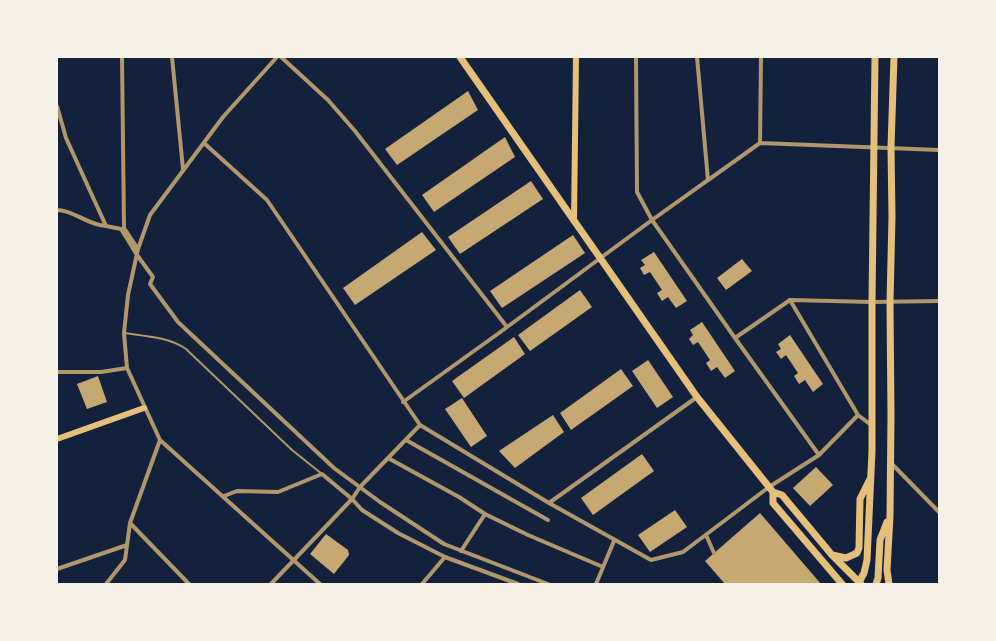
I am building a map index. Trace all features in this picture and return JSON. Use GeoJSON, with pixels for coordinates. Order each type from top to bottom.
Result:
{"type":"FeatureCollection","features":[{"type":"Feature","properties":{"kind":"main road"},"geometry":{"type":"LineString","coordinates":[[460,57],[697,397],[771,490],[773,503],[842,584]]}},
{"type":"Feature","properties":{"kind":"main road"},"geometry":{"type":"LineString","coordinates":[[574,222],[576,57]]}},
{"type":"Feature","properties":{"kind":"main road"},"geometry":{"type":"LineString","coordinates":[[771,490],[782,494],[832,555],[859,584],[864,573],[867,560],[872,475],[872,302],[875,57]]}},
{"type":"Feature","properties":{"kind":"main road"},"geometry":{"type":"LineString","coordinates":[[889,584],[887,570],[890,516],[891,147],[894,57]]}},
{"type":"Feature","properties":{"kind":"main road"},"geometry":{"type":"LineString","coordinates":[[57,439],[144,408]]}},
{"type":"Feature","properties":{"kind":"main road"},"geometry":{"type":"LineString","coordinates":[[832,555],[846,558],[857,553],[859,548],[860,499],[872,475]]}},
{"type":"Feature","properties":{"kind":"main road"},"geometry":{"type":"LineString","coordinates":[[876,584],[878,578],[880,540],[890,516]]}},
{"type":"Feature","properties":{"kind":"street"},"geometry":{"type":"LineString","coordinates":[[122,57],[124,228],[138,250]]}},
{"type":"Feature","properties":{"kind":"street"},"geometry":{"type":"LineString","coordinates":[[172,57],[183,169]]}},
{"type":"Feature","properties":{"kind":"street"},"geometry":{"type":"LineString","coordinates":[[278,57],[223,117],[150,215],[138,250],[128,295],[124,333],[127,368],[144,408],[160,440],[320,584]]}},
{"type":"Feature","properties":{"kind":"street"},"geometry":{"type":"LineString","coordinates":[[281,57],[328,100],[355,131],[507,327]]}},
{"type":"Feature","properties":{"kind":"street"},"geometry":{"type":"LineString","coordinates":[[636,57],[636,192],[665,239],[819,455]]}},
{"type":"Feature","properties":{"kind":"street"},"geometry":{"type":"LineString","coordinates":[[697,57],[708,180]]}},
{"type":"Feature","properties":{"kind":"street"},"geometry":{"type":"LineString","coordinates":[[760,143],[761,57]]}},
{"type":"Feature","properties":{"kind":"street"},"geometry":{"type":"LineString","coordinates":[[57,106],[66,138],[106,226]]}},
{"type":"Feature","properties":{"kind":"street"},"geometry":{"type":"LineString","coordinates":[[204,143],[268,200],[403,402],[420,425],[614,541],[651,560],[683,552],[819,455],[858,415]]}},
{"type":"Feature","properties":{"kind":"street"},"geometry":{"type":"LineString","coordinates":[[403,402],[760,143],[939,150]]}},
{"type":"Feature","properties":{"kind":"street"},"geometry":{"type":"LineString","coordinates":[[57,210],[64,210],[97,225],[120,229],[154,277],[150,284],[178,322],[334,468],[380,502],[444,544],[548,584]]}},
{"type":"Feature","properties":{"kind":"street"},"geometry":{"type":"LineString","coordinates":[[735,338],[790,300],[872,302],[939,301]]}},
{"type":"Feature","properties":{"kind":"street"},"geometry":{"type":"LineString","coordinates":[[790,300],[858,415],[872,425]]}},
{"type":"Feature","properties":{"kind":"street"},"geometry":{"type":"LineString","coordinates":[[57,372],[101,372],[127,368]]}},
{"type":"Feature","properties":{"kind":"street"},"geometry":{"type":"LineString","coordinates":[[549,503],[697,397]]}},
{"type":"Feature","properties":{"kind":"street"},"geometry":{"type":"LineString","coordinates":[[271,584],[352,499],[360,487],[420,425]]}},
{"type":"Feature","properties":{"kind":"street"},"geometry":{"type":"LineString","coordinates":[[106,584],[125,560],[130,523],[160,440]]}},
{"type":"Feature","properties":{"kind":"street"},"geometry":{"type":"LineString","coordinates":[[406,440],[548,520]]}},
{"type":"Feature","properties":{"kind":"street"},"geometry":{"type":"LineString","coordinates":[[388,458],[459,497],[486,514],[528,535],[603,566]]}},
{"type":"Feature","properties":{"kind":"street"},"geometry":{"type":"LineString","coordinates":[[890,462],[939,512]]}},
{"type":"Feature","properties":{"kind":"street"},"geometry":{"type":"LineString","coordinates":[[224,496],[237,491],[278,492],[322,474],[352,499],[362,510],[398,533],[445,557],[518,584]]}},
{"type":"Feature","properties":{"kind":"street"},"geometry":{"type":"LineString","coordinates":[[462,551],[486,514]]}},
{"type":"Feature","properties":{"kind":"street"},"geometry":{"type":"LineString","coordinates":[[130,523],[190,584]]}},
{"type":"Feature","properties":{"kind":"street"},"geometry":{"type":"LineString","coordinates":[[706,535],[714,553]]}},
{"type":"Feature","properties":{"kind":"street"},"geometry":{"type":"LineString","coordinates":[[596,584],[614,541]]}},
{"type":"Feature","properties":{"kind":"street"},"geometry":{"type":"LineString","coordinates":[[57,569],[127,545]]}},
{"type":"Feature","properties":{"kind":"street"},"geometry":{"type":"LineString","coordinates":[[425,583],[445,557]]}},
{"type":"Feature","properties":{"kind":"lane"},"geometry":{"type":"LineString","coordinates":[[124,333],[160,338],[177,343],[186,349],[292,450],[322,474]]}},
{"type":"Feature","properties":{"kind":"building"},"geometry":{"type":"Polygon","coordinates":[[[468,91],[478,110],[397,165],[385,149],[468,91]]]}},
{"type":"Feature","properties":{"kind":"building"},"geometry":{"type":"Polygon","coordinates":[[[505,137],[515,157],[434,212],[422,195],[505,137]]]}},
{"type":"Feature","properties":{"kind":"building"},"geometry":{"type":"Polygon","coordinates":[[[531,181],[543,199],[460,254],[448,237],[531,181]]]}},
{"type":"Feature","properties":{"kind":"building"},"geometry":{"type":"Polygon","coordinates":[[[422,232],[436,250],[355,305],[343,288],[422,232]]]}},
{"type":"Feature","properties":{"kind":"building"},"geometry":{"type":"Polygon","coordinates":[[[573,235],[585,253],[502,308],[490,291],[573,235]]]}},
{"type":"Feature","properties":{"kind":"building"},"geometry":{"type":"Polygon","coordinates":[[[654,252],[687,301],[676,308],[668,297],[662,301],[657,293],[662,290],[650,272],[644,275],[640,268],[645,265],[641,260],[654,252]]]}},
{"type":"Feature","properties":{"kind":"building"},"geometry":{"type":"Polygon","coordinates":[[[742,259],[752,271],[726,290],[717,278],[742,259]]]}},
{"type":"Feature","properties":{"kind":"building"},"geometry":{"type":"Polygon","coordinates":[[[580,290],[592,307],[530,351],[518,335],[580,290]]]}},
{"type":"Feature","properties":{"kind":"building"},"geometry":{"type":"Polygon","coordinates":[[[702,322],[735,371],[725,378],[717,367],[711,371],[706,363],[710,360],[698,342],[693,345],[689,339],[693,335],[690,330],[702,322]]]}},
{"type":"Feature","properties":{"kind":"building"},"geometry":{"type":"Polygon","coordinates":[[[790,335],[823,384],[813,392],[805,380],[799,384],[794,376],[798,373],[786,355],[781,359],[776,352],[781,349],[778,344],[790,335]]]}},
{"type":"Feature","properties":{"kind":"building"},"geometry":{"type":"Polygon","coordinates":[[[514,337],[525,354],[464,398],[452,381],[514,337]]]}},
{"type":"Feature","properties":{"kind":"building"},"geometry":{"type":"Polygon","coordinates":[[[648,360],[673,397],[657,408],[632,371],[648,360]]]}},
{"type":"Feature","properties":{"kind":"building"},"geometry":{"type":"Polygon","coordinates":[[[621,369],[633,386],[571,430],[560,413],[621,369]]]}},
{"type":"Feature","properties":{"kind":"building"},"geometry":{"type":"Polygon","coordinates":[[[98,376],[107,402],[87,409],[77,384],[98,376]]]}},
{"type":"Feature","properties":{"kind":"building"},"geometry":{"type":"Polygon","coordinates":[[[462,398],[487,436],[471,447],[445,409],[462,398]]]}},
{"type":"Feature","properties":{"kind":"building"},"geometry":{"type":"Polygon","coordinates":[[[553,415],[564,432],[515,468],[499,451],[553,415]]]}},
{"type":"Feature","properties":{"kind":"building"},"geometry":{"type":"Polygon","coordinates":[[[642,454],[654,471],[593,515],[581,498],[642,454]]]}},
{"type":"Feature","properties":{"kind":"building"},"geometry":{"type":"Polygon","coordinates":[[[816,467],[833,485],[810,506],[793,488],[816,467]]]}},
{"type":"Feature","properties":{"kind":"building"},"geometry":{"type":"Polygon","coordinates":[[[675,510],[687,527],[650,552],[638,535],[675,510]]]}},
{"type":"Feature","properties":{"kind":"building"},"geometry":{"type":"Polygon","coordinates":[[[760,513],[821,584],[725,584],[705,561],[760,513]]]}},
{"type":"Feature","properties":{"kind":"building"},"geometry":{"type":"Polygon","coordinates":[[[326,534],[348,550],[349,555],[334,574],[310,554],[326,534]]]}}]}
